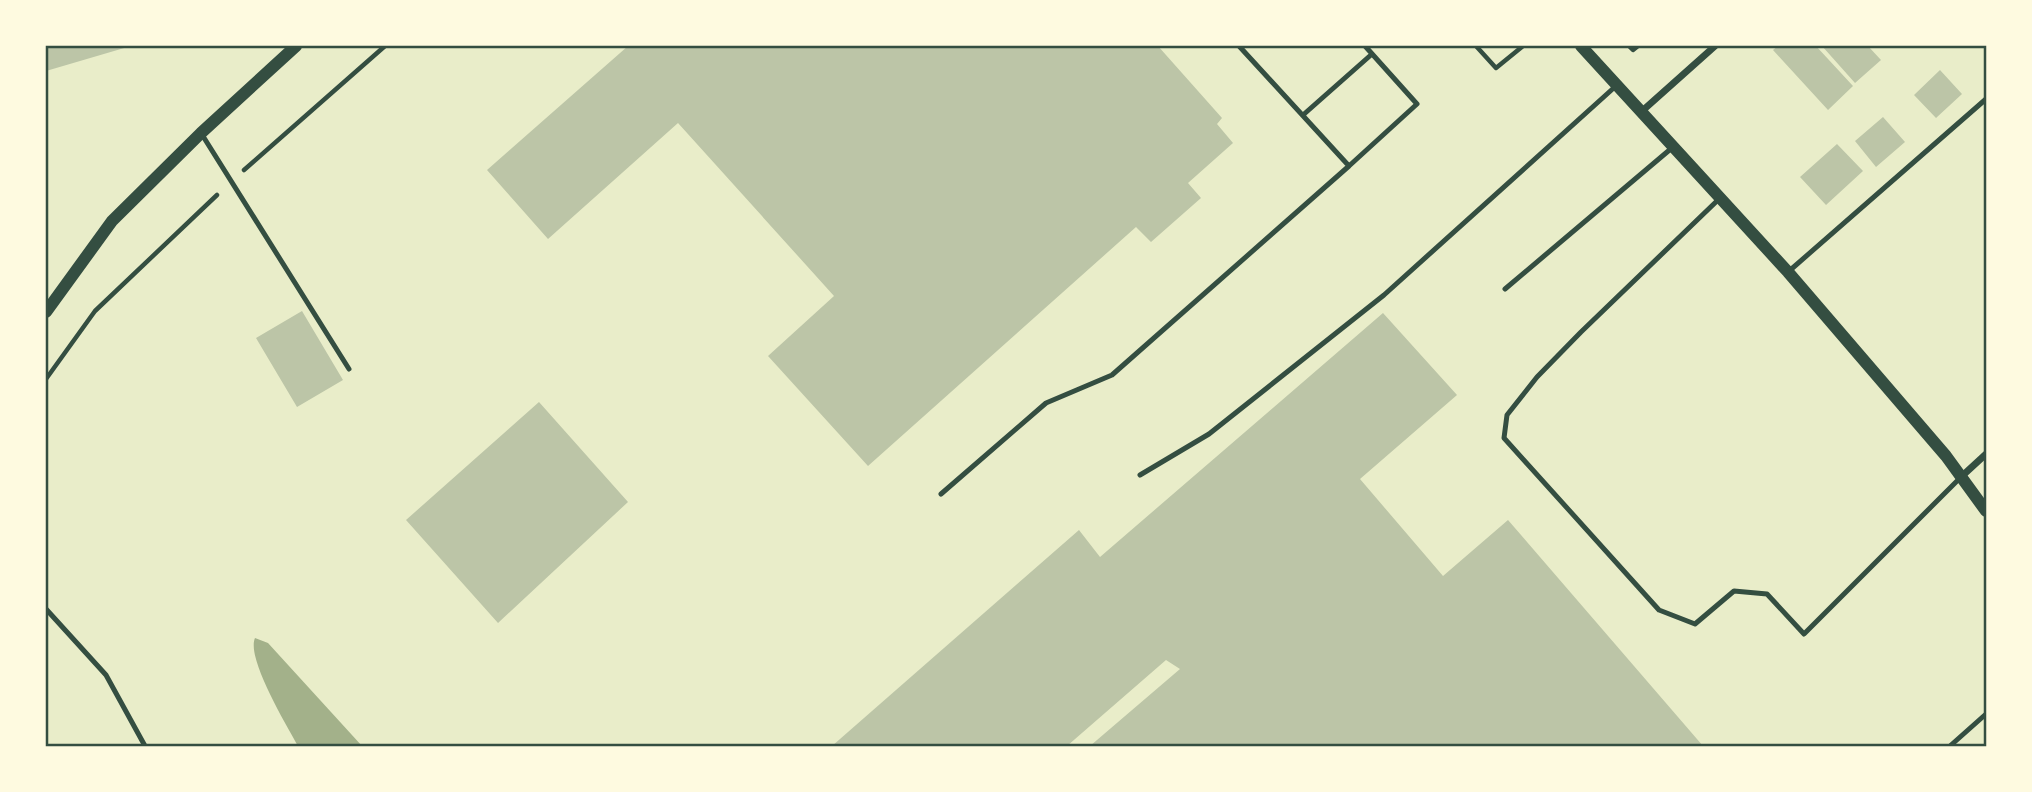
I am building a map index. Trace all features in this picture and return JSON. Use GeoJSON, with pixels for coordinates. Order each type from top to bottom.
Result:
{"type":"FeatureCollection","features":[{"type":"Feature","properties":{"kind":"street"},"geometry":{"type":"LineString","coordinates":[[46,312],[112,221],[201,133],[296,46]]}},
{"type":"Feature","properties":{"kind":"street"},"geometry":{"type":"LineString","coordinates":[[1581,46],[1788,272],[1946,456],[1986,511]]}},
{"type":"Feature","properties":{"kind":"street"},"geometry":{"type":"LineString","coordinates":[[1641,112],[1715,46]]}},
{"type":"Feature","properties":{"kind":"street"},"geometry":{"type":"LineString","coordinates":[[1961,477],[1986,454]]}},
{"type":"Feature","properties":{"kind":"lane"},"geometry":{"type":"LineString","coordinates":[[1239,46],[1349,166]]}},
{"type":"Feature","properties":{"kind":"lane"},"geometry":{"type":"LineString","coordinates":[[941,494],[1046,403],[1112,374],[1417,104],[1365,46]]}},
{"type":"Feature","properties":{"kind":"lane"},"geometry":{"type":"LineString","coordinates":[[1303,115],[1372,54]]}},
{"type":"Feature","properties":{"kind":"lane"},"geometry":{"type":"LineString","coordinates":[[1140,475],[1209,434],[1384,295],[1617,85]]}},
{"type":"Feature","properties":{"kind":"lane"},"geometry":{"type":"LineString","coordinates":[[1788,272],[1986,99]]}},
{"type":"Feature","properties":{"kind":"lane"},"geometry":{"type":"LineString","coordinates":[[201,133],[349,369]]}},
{"type":"Feature","properties":{"kind":"lane"},"geometry":{"type":"LineString","coordinates":[[1505,289],[1673,147]]}},
{"type":"Feature","properties":{"kind":"lane"},"geometry":{"type":"LineString","coordinates":[[1720,198],[1537,377],[1507,415],[1504,438],[1659,610],[1695,624],[1734,591],[1767,594],[1804,634],[1961,477]]}},
{"type":"Feature","properties":{"kind":"lane"},"geometry":{"type":"LineString","coordinates":[[46,609],[106,676],[145,747]]}},
{"type":"Feature","properties":{"kind":"lane"},"geometry":{"type":"LineString","coordinates":[[1950,747],[1986,715]]}},
{"type":"Feature","properties":{"kind":"path"},"geometry":{"type":"LineString","coordinates":[[46,379],[95,311],[231,182],[385,46]]}},
{"type":"Feature","properties":{"kind":"path"},"geometry":{"type":"LineString","coordinates":[[1476,46],[1496,68],[1523,46]]}},
{"type":"Feature","properties":{"kind":"path"},"geometry":{"type":"LineString","coordinates":[[1629,46],[1633,50],[1638,46]]}},
{"type":"Feature","properties":{"kind":"shaded area"},"geometry":{"type":"Polygon","coordinates":[[[255,638],[268,643],[362,746],[298,746],[262,676],[256,660],[255,638]]]}},
{"type":"Feature","properties":{"kind":"building"},"geometry":{"type":"Polygon","coordinates":[[[46,46],[131,46],[46,71],[46,46]]]}},
{"type":"Feature","properties":{"kind":"building"},"geometry":{"type":"Polygon","coordinates":[[[628,46],[1158,46],[1222,118],[1217,124],[1233,143],[1188,183],[1201,198],[1151,242],[1136,227],[868,466],[768,356],[834,296],[678,123],[548,239],[487,170],[628,46]]]}},
{"type":"Feature","properties":{"kind":"building"},"geometry":{"type":"Polygon","coordinates":[[[1778,46],[1816,46],[1853,86],[1828,110],[1773,50],[1778,46]]]}},
{"type":"Feature","properties":{"kind":"building"},"geometry":{"type":"Polygon","coordinates":[[[1822,46],[1868,46],[1881,60],[1855,83],[1822,46]]]}},
{"type":"Feature","properties":{"kind":"building"},"geometry":{"type":"Polygon","coordinates":[[[1940,70],[1962,94],[1936,118],[1914,95],[1940,70]]]}},
{"type":"Feature","properties":{"kind":"building"},"geometry":{"type":"Polygon","coordinates":[[[1883,117],[1905,142],[1876,167],[1855,141],[1883,117]]]}},
{"type":"Feature","properties":{"kind":"building"},"geometry":{"type":"Polygon","coordinates":[[[1837,144],[1863,171],[1826,205],[1800,177],[1837,144]]]}},
{"type":"Feature","properties":{"kind":"building"},"geometry":{"type":"Polygon","coordinates":[[[302,311],[343,380],[297,407],[256,338],[302,311]]]}},
{"type":"Feature","properties":{"kind":"building"},"geometry":{"type":"Polygon","coordinates":[[[1383,313],[1457,395],[1360,479],[1443,576],[1508,520],[1703,746],[1090,746],[1180,669],[1166,660],[1067,746],[832,746],[1079,530],[1100,557],[1383,313]]]}},
{"type":"Feature","properties":{"kind":"building"},"geometry":{"type":"Polygon","coordinates":[[[539,402],[628,502],[498,623],[406,520],[539,402]]]}}]}
